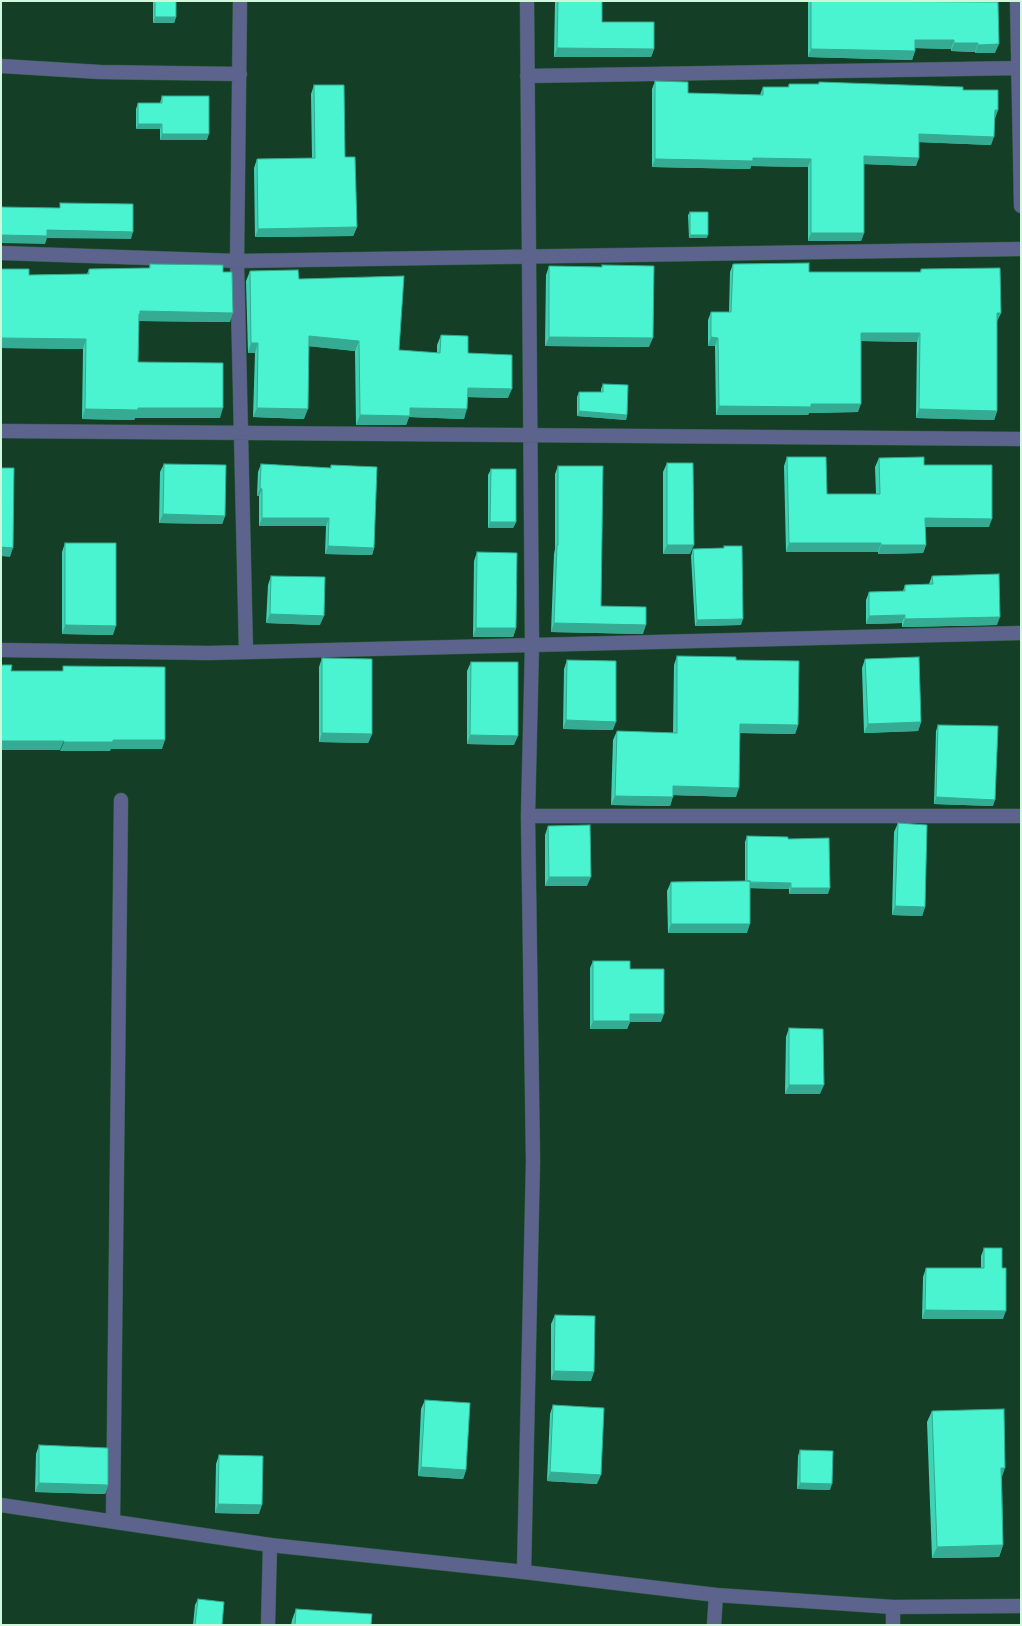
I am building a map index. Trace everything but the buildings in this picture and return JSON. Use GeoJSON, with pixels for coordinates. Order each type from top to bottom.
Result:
{"type":"FeatureCollection","features":[{"type":"Feature","properties":{"kind":"street"},"geometry":{"type":"LineString","coordinates":[[240,1],[236,261],[246,652]]}},
{"type":"Feature","properties":{"kind":"street"},"geometry":{"type":"LineString","coordinates":[[524,1572],[533,1161],[528,816],[532,645],[527,1]]}},
{"type":"Feature","properties":{"kind":"street"},"geometry":{"type":"LineString","coordinates":[[1017,1],[1021,206]]}},
{"type":"Feature","properties":{"kind":"street"},"geometry":{"type":"LineString","coordinates":[[1,66],[100,72],[240,74]]}},
{"type":"Feature","properties":{"kind":"street"},"geometry":{"type":"LineString","coordinates":[[527,76],[1019,68]]}},
{"type":"Feature","properties":{"kind":"street"},"geometry":{"type":"LineString","coordinates":[[1,253],[236,261],[1021,249]]}},
{"type":"Feature","properties":{"kind":"street"},"geometry":{"type":"LineString","coordinates":[[1,431],[1021,439]]}},
{"type":"Feature","properties":{"kind":"street"},"geometry":{"type":"LineString","coordinates":[[1,650],[246,652],[1021,633]]}},
{"type":"Feature","properties":{"kind":"street"},"geometry":{"type":"LineString","coordinates":[[112,1521],[121,800]]}},
{"type":"Feature","properties":{"kind":"street"},"geometry":{"type":"LineString","coordinates":[[528,816],[1021,816]]}},
{"type":"Feature","properties":{"kind":"street"},"geometry":{"type":"LineString","coordinates":[[1,1505],[270,1545],[524,1572],[716,1596],[894,1607],[1021,1606]]}},
{"type":"Feature","properties":{"kind":"street"},"geometry":{"type":"LineString","coordinates":[[268,1625],[270,1545]]}},
{"type":"Feature","properties":{"kind":"street"},"geometry":{"type":"LineString","coordinates":[[714,1625],[716,1596]]}},
{"type":"Feature","properties":{"kind":"street"},"geometry":{"type":"LineString","coordinates":[[893,1625],[894,1607]]}}]}
